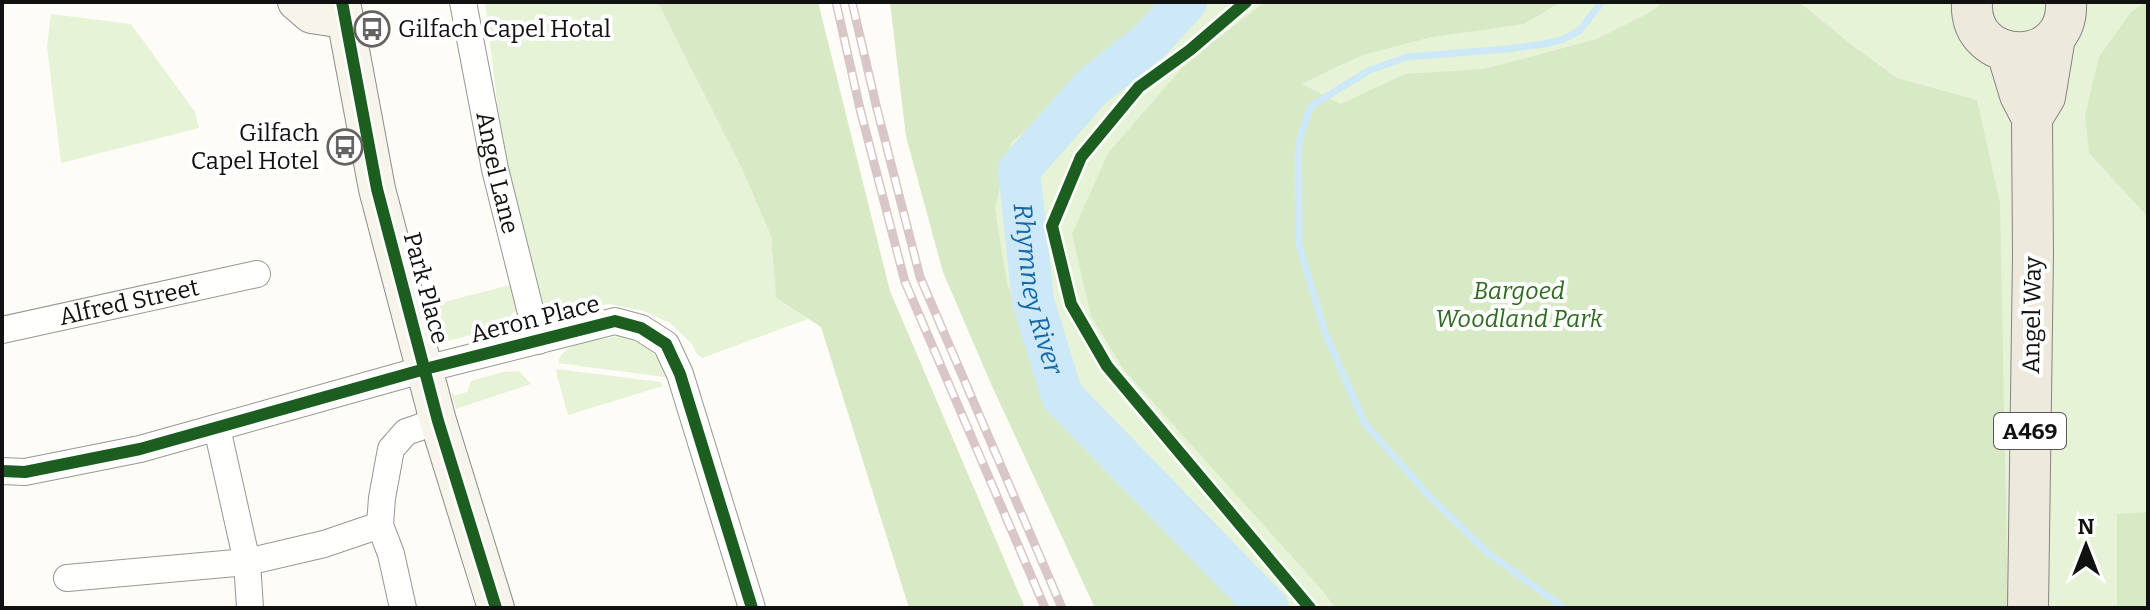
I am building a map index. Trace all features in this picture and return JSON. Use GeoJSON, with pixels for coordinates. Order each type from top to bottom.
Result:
{"type":"FeatureCollection","features":[{"type":"Feature","properties":{"kind":"main road"},"geometry":{"type":"LineString","coordinates":[[1970,4],[1974,22],[1982,35],[1993,46],[2007,52]]}},
{"type":"Feature","properties":{"kind":"main road","name":"A469"},"geometry":{"type":"LineString","coordinates":[[2007,52],[2033,51],[2045,46],[2065,12]]}},
{"type":"Feature","properties":{"kind":"main road","name":"Angel Way"},"geometry":{"type":"LineString","coordinates":[[2032,118],[2045,97],[2065,12]]}},
{"type":"Feature","properties":{"kind":"main road","name":"Angel Way"},"geometry":{"type":"LineString","coordinates":[[2007,52],[2020,95],[2032,118],[2028,608]]}},
{"type":"Feature","properties":{"kind":"street"},"geometry":{"type":"LineString","coordinates":[[296,2],[311,15],[343,11]]}},
{"type":"Feature","properties":{"kind":"street","name":"Angel Lane"},"geometry":{"type":"LineString","coordinates":[[463,2],[495,169],[538,341]]}},
{"type":"Feature","properties":{"kind":"street","name":"Park Place"},"geometry":{"type":"LineString","coordinates":[[343,11],[377,189],[438,421],[496,608]]}},
{"type":"Feature","properties":{"kind":"street","name":"Alfred Street"},"geometry":{"type":"LineString","coordinates":[[3,335],[257,274]]}},
{"type":"Feature","properties":{"kind":"street","name":"Aeron Place"},"geometry":{"type":"LineString","coordinates":[[2,471],[25,472],[140,449],[425,369],[615,321],[641,328],[666,344],[680,374],[752,608]]}},
{"type":"Feature","properties":{"kind":"street"},"geometry":{"type":"LineString","coordinates":[[403,608],[391,554],[380,525],[391,449],[406,432],[438,421]]}},
{"type":"Feature","properties":{"kind":"street"},"geometry":{"type":"LineString","coordinates":[[217,428],[247,562],[250,608]]}},
{"type":"Feature","properties":{"kind":"street"},"geometry":{"type":"LineString","coordinates":[[67,578],[247,562],[324,544],[380,525]]}},
{"type":"Feature","properties":{"kind":"green space"},"geometry":{"type":"Polygon","coordinates":[[[485,2],[647,2],[659,5],[741,167],[771,236],[776,298],[808,319],[702,358],[670,323],[644,311],[609,304],[556,312],[545,306],[531,276],[505,166],[485,2]]]}},
{"type":"Feature","properties":{"kind":"green space"},"geometry":{"type":"Polygon","coordinates":[[[647,2],[818,2],[890,291],[1025,608],[909,608],[821,327],[776,298],[771,236],[741,167],[659,5],[647,2]]]}},
{"type":"Feature","properties":{"kind":"green space","name":"Bargoed Woodland Park"},"geometry":{"type":"Polygon","coordinates":[[[890,2],[2148,2],[2148,608],[1095,608],[943,272],[906,136],[890,2]]]}},
{"type":"Feature","properties":{"kind":"green space"},"geometry":{"type":"Polygon","coordinates":[[[890,2],[1171,2],[1011,143],[995,208],[1007,284],[1056,403],[1252,608],[1095,608],[943,272],[906,136],[890,2]]]}},
{"type":"Feature","properties":{"kind":"green space","name":"Bargoed Woodland Park"},"geometry":{"type":"Polygon","coordinates":[[[1265,2],[1561,2],[1524,24],[1432,37],[1362,55],[1302,84],[1341,104],[1405,74],[1484,69],[1597,39],[1664,2],[1799,2],[1897,78],[1977,100],[2000,203],[2008,608],[1335,608],[1124,370],[1091,316],[1072,234],[1108,153],[1188,61],[1265,2]]]}},
{"type":"Feature","properties":{"kind":"green space"},"geometry":{"type":"Polygon","coordinates":[[[2146,2],[2148,217],[2089,153],[2085,116],[2099,57],[2131,12],[2146,2]]]}},
{"type":"Feature","properties":{"kind":"green space"},"geometry":{"type":"Polygon","coordinates":[[[51,14],[131,24],[195,112],[199,128],[61,163],[47,46],[51,14]]]}},
{"type":"Feature","properties":{"kind":"green space"},"geometry":{"type":"Polygon","coordinates":[[[514,284],[520,311],[513,312],[503,327],[447,341],[438,340],[428,306],[514,284]]]}},
{"type":"Feature","properties":{"kind":"green space"},"geometry":{"type":"Polygon","coordinates":[[[618,336],[649,349],[671,375],[664,377],[558,363],[561,355],[574,346],[618,336]]]}},
{"type":"Feature","properties":{"kind":"green space"},"geometry":{"type":"Polygon","coordinates":[[[557,369],[660,382],[663,386],[568,415],[557,369]]]}},
{"type":"Feature","properties":{"kind":"green space"},"geometry":{"type":"Polygon","coordinates":[[[519,371],[531,384],[456,409],[451,392],[455,396],[467,392],[471,381],[502,372],[519,371]]]}},
{"type":"Feature","properties":{"kind":"green space"},"geometry":{"type":"Polygon","coordinates":[[[2148,512],[2148,608],[2117,608],[2117,514],[2148,512]]]}},
{"type":"Feature","properties":{"kind":"waterway","name":"Rhymney River"},"geometry":{"type":"LineString","coordinates":[[1186,2],[1150,41],[1092,87],[1019,170],[1033,301],[1062,396],[1268,608]]}},
{"type":"Feature","properties":{"kind":"waterway"},"geometry":{"type":"LineString","coordinates":[[1564,608],[1488,553],[1431,498],[1365,424],[1325,333],[1299,245],[1298,153],[1311,106],[1370,70],[1407,57],[1507,49],[1561,40],[1579,31],[1602,2]]}},
{"type":"Feature","properties":{"kind":"railway"},"geometry":{"type":"LineString","coordinates":[[836,2],[905,282],[1045,608]]}},
{"type":"Feature","properties":{"kind":"railway"},"geometry":{"type":"LineString","coordinates":[[852,2],[920,277],[1062,608]]}},
{"type":"Feature","properties":{"kind":"cycle path"},"geometry":{"type":"LineString","coordinates":[[342,2],[377,189],[438,421],[496,608]]}},
{"type":"Feature","properties":{"kind":"cycle path"},"geometry":{"type":"LineString","coordinates":[[1246,2],[1190,50],[1139,87],[1081,157],[1052,226],[1071,304],[1107,366],[1310,608]]}},
{"type":"Feature","properties":{"kind":"cycle path"},"geometry":{"type":"LineString","coordinates":[[2,471],[25,472],[140,449],[425,369],[615,321],[641,328],[666,344],[680,374],[752,608]]}},
{"type":"Feature","properties":{"kind":"place","name":"Gilfach Capel Hotal"},"geometry":{"type":"Point","coordinates":[372,29]}},
{"type":"Feature","properties":{"kind":"place","name":"Gilfach Capel Hotel"},"geometry":{"type":"Point","coordinates":[345,147]}}]}
